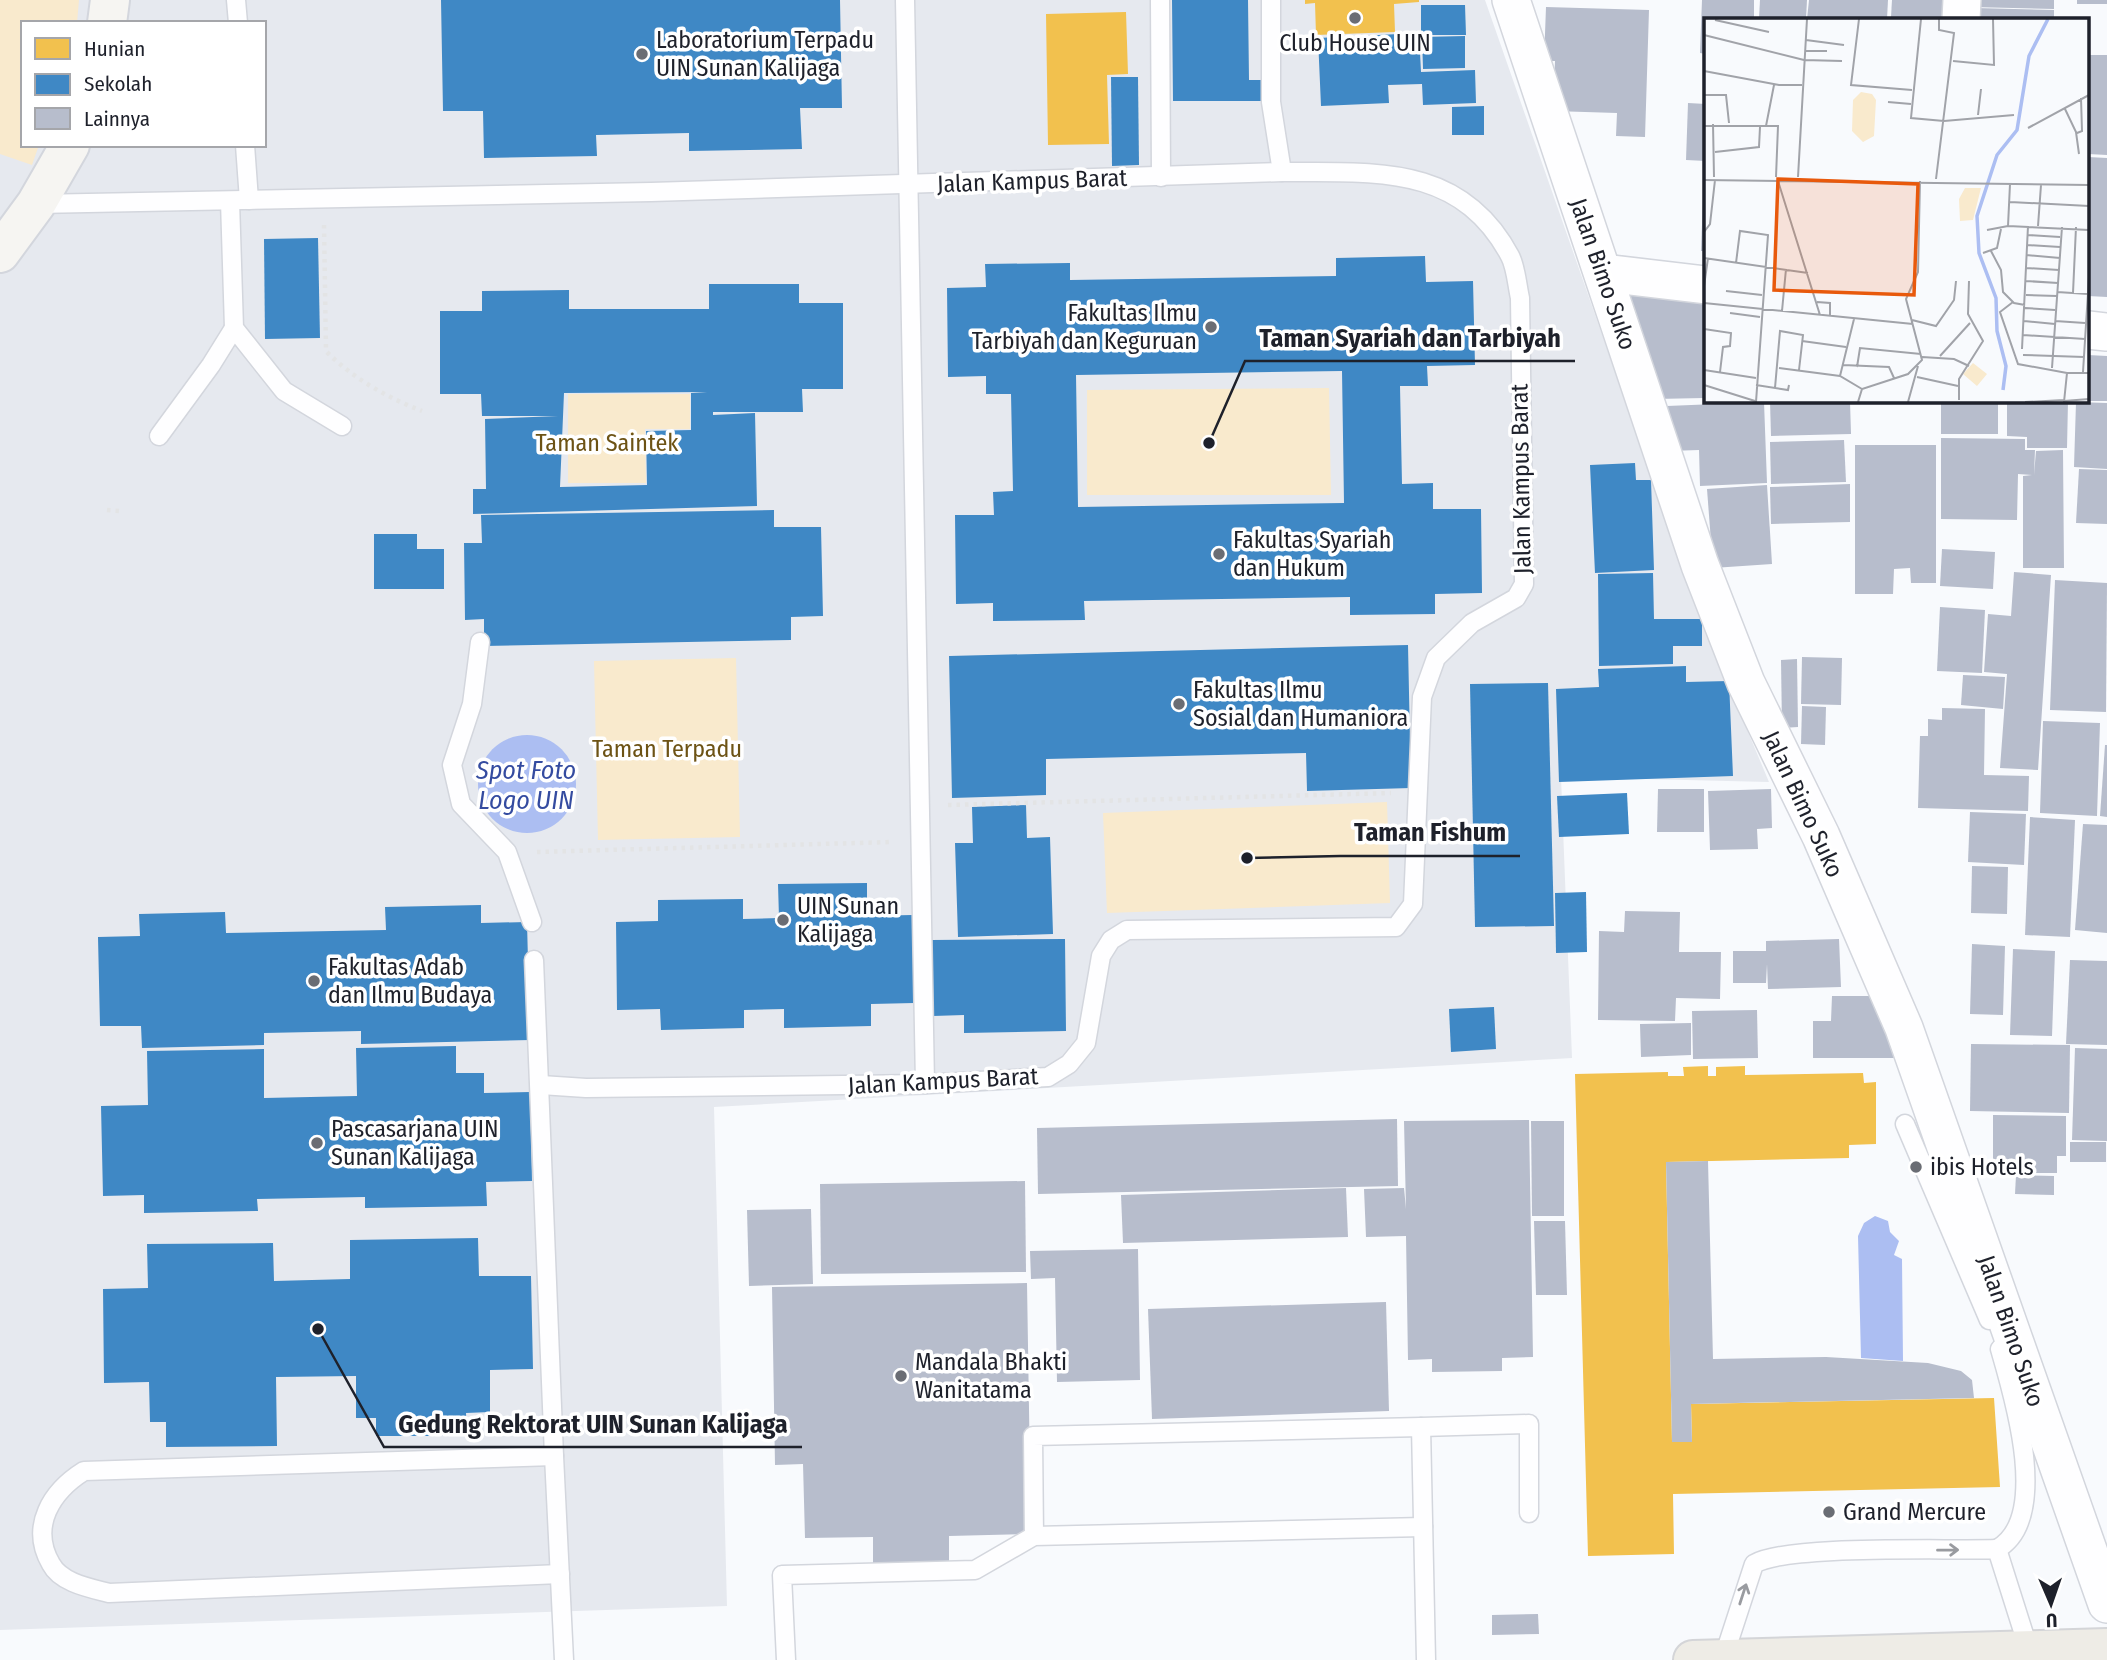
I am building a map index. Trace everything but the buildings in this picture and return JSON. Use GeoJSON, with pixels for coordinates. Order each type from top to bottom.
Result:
{"type":"FeatureCollection","features":[{"type":"Feature","properties":{"kind":"main road"},"geometry":{"type":"LineString","coordinates":[[107,21],[110,0]]}},
{"type":"Feature","properties":{"kind":"main road"},"geometry":{"type":"LineString","coordinates":[[4,240],[36,204],[70,147]]}},
{"type":"Feature","properties":{"kind":"main road"},"geometry":{"type":"LineString","coordinates":[[1693,1660],[2107,1648]]}},
{"type":"Feature","properties":{"kind":"street","name":"Jalan Bimo Suko"},"geometry":{"type":"LineString","coordinates":[[1511,0],[1700,565],[1746,683],[1821,836],[1904,1028],[2107,1604]]}},
{"type":"Feature","properties":{"kind":"street"},"geometry":{"type":"LineString","coordinates":[[1961,18],[1962,0]]}},
{"type":"Feature","properties":{"kind":"street"},"geometry":{"type":"LineString","coordinates":[[1604,273],[1704,285]]}},
{"type":"Feature","properties":{"kind":"lane"},"geometry":{"type":"LineString","coordinates":[[236,0],[238,21]]}},
{"type":"Feature","properties":{"kind":"lane"},"geometry":{"type":"LineString","coordinates":[[905,0],[906,184],[925,1084]]}},
{"type":"Feature","properties":{"kind":"lane"},"geometry":{"type":"LineString","coordinates":[[1160,0],[1161,177]]}},
{"type":"Feature","properties":{"kind":"lane"},"geometry":{"type":"LineString","coordinates":[[1271,0],[1271,102],[1282,172]]}},
{"type":"Feature","properties":{"kind":"lane"},"geometry":{"type":"LineString","coordinates":[[245,147],[249,200]]}},
{"type":"Feature","properties":{"kind":"lane","name":"Jalan Kampus Barat"},"geometry":{"type":"LineString","coordinates":[[36,204],[651,192],[1282,172],[1412,177],[1449,192],[1483,217],[1511,257],[1520,298],[1524,584],[1516,598],[1472,623],[1436,658],[1422,697],[1413,904],[1396,927],[1127,930],[1111,940],[1101,956],[1086,1043],[1069,1064],[1048,1077],[925,1084],[586,1088],[541,1085]]}},
{"type":"Feature","properties":{"kind":"lane"},"geometry":{"type":"LineString","coordinates":[[159,436],[211,365],[234,328],[230,201]]}},
{"type":"Feature","properties":{"kind":"lane"},"geometry":{"type":"LineString","coordinates":[[234,328],[284,391],[342,426]]}},
{"type":"Feature","properties":{"kind":"lane"},"geometry":{"type":"LineString","coordinates":[[480,642],[472,704],[452,765],[461,804],[507,852],[532,922]]}},
{"type":"Feature","properties":{"kind":"lane"},"geometry":{"type":"LineString","coordinates":[[534,960],[564,1660]]}},
{"type":"Feature","properties":{"kind":"lane"},"geometry":{"type":"LineString","coordinates":[[1723,1659],[1749,1573],[1763,1559],[1809,1553],[1997,1549],[2015,1534],[2028,1490],[2008,1382],[1996,1335],[1905,1124]]}},
{"type":"Feature","properties":{"kind":"lane"},"geometry":{"type":"LineString","coordinates":[[1034,1536],[1033,1436],[1529,1424],[1529,1513]]}},
{"type":"Feature","properties":{"kind":"lane"},"geometry":{"type":"LineString","coordinates":[[1421,1427],[1426,1660]]}},
{"type":"Feature","properties":{"kind":"lane"},"geometry":{"type":"LineString","coordinates":[[554,1456],[84,1471],[62,1485],[47,1507],[43,1536],[51,1566],[75,1584],[109,1593],[560,1574]]}},
{"type":"Feature","properties":{"kind":"lane"},"geometry":{"type":"LineString","coordinates":[[786,1660],[782,1575],[975,1570],[1034,1536],[1423,1527]]}},
{"type":"Feature","properties":{"kind":"lane"},"geometry":{"type":"LineString","coordinates":[[1997,1549],[2029,1650]]}},
{"type":"Feature","properties":{"kind":"path"},"geometry":{"type":"LineString","coordinates":[[324,198],[326,351],[346,371],[398,401],[422,411]]}},
{"type":"Feature","properties":{"kind":"path"},"geometry":{"type":"LineString","coordinates":[[107,510],[120,511]]}},
{"type":"Feature","properties":{"kind":"path"},"geometry":{"type":"LineString","coordinates":[[919,805],[1417,792]]}},
{"type":"Feature","properties":{"kind":"path"},"geometry":{"type":"LineString","coordinates":[[507,852],[920,841]]}},
{"type":"Feature","properties":{"kind":"shaded area","name":"UIN Sunan Kalijaga"},"geometry":{"type":"Polygon","coordinates":[[[0,0],[1485,0],[1706,632],[1769,782],[1561,777],[1572,1058],[714,1107],[727,1606],[0,1630],[0,0]]]}},
{"type":"Feature","properties":{"kind":"green space"},"geometry":{"type":"Polygon","coordinates":[[[0,0],[79,0],[77,21],[21,21],[21,147],[38,147],[32,165],[0,154],[0,0]]]}},
{"type":"Feature","properties":{"kind":"green space"},"geometry":{"type":"Polygon","coordinates":[[[1329,388],[1331,495],[1087,495],[1087,390],[1329,388]]]}},
{"type":"Feature","properties":{"kind":"green space","name":"Taman Saintek"},"geometry":{"type":"Polygon","coordinates":[[[568,394],[690,394],[690,429],[645,429],[646,483],[568,483],[568,394]]]}},
{"type":"Feature","properties":{"kind":"green space","name":"Taman Terpadu"},"geometry":{"type":"Polygon","coordinates":[[[736,658],[740,837],[598,840],[594,661],[736,658]]]}},
{"type":"Feature","properties":{"kind":"green space"},"geometry":{"type":"Polygon","coordinates":[[[1387,802],[1390,903],[1107,913],[1103,813],[1387,802]]]}},
{"type":"Feature","properties":{"kind":"water","name":"Spot Foto Logo UIN"},"geometry":{"type":"Polygon","coordinates":[[[527,735],[546,739],[562,749],[572,765],[576,784],[572,803],[562,819],[546,829],[527,833],[508,829],[492,819],[482,803],[478,784],[482,765],[492,749],[508,739],[527,735]]]}},
{"type":"Feature","properties":{"kind":"water"},"geometry":{"type":"Polygon","coordinates":[[[1875,1216],[1888,1221],[1890,1232],[1899,1241],[1894,1255],[1902,1259],[1903,1361],[1861,1358],[1858,1236],[1864,1223],[1875,1216]]]}},
{"type":"Feature","properties":{"kind":"place","name":"Club House UIN"},"geometry":{"type":"Point","coordinates":[1355,18]}},
{"type":"Feature","properties":{"kind":"place","name":"Laboratorium Terpadu UIN Sunan Kalijaga"},"geometry":{"type":"Point","coordinates":[642,54]}},
{"type":"Feature","properties":{"kind":"place","name":"Fakultas Ilmu Tarbiyah dan Keguruan"},"geometry":{"type":"Point","coordinates":[1211,327]}},
{"type":"Feature","properties":{"kind":"place","name":"Taman Syariah dan Tarbiyah"},"geometry":{"type":"Point","coordinates":[1209,443]}},
{"type":"Feature","properties":{"kind":"place","name":"Fakultas Syariah dan Hukum"},"geometry":{"type":"Point","coordinates":[1219,554]}},
{"type":"Feature","properties":{"kind":"place","name":"Fakultas Ilmu Sosial dan Humaniora"},"geometry":{"type":"Point","coordinates":[1179,704]}},
{"type":"Feature","properties":{"kind":"place","name":"Taman Fishum"},"geometry":{"type":"Point","coordinates":[1247,858]}},
{"type":"Feature","properties":{"kind":"place","name":"UIN Sunan Kalijaga"},"geometry":{"type":"Point","coordinates":[783,920]}},
{"type":"Feature","properties":{"kind":"place","name":"Fakultas Adab dan Ilmu Budaya"},"geometry":{"type":"Point","coordinates":[314,981]}},
{"type":"Feature","properties":{"kind":"place","name":"Pascasarjana UIN Sunan Kalijaga"},"geometry":{"type":"Point","coordinates":[317,1143]}},
{"type":"Feature","properties":{"kind":"place","name":"ibis Hotels"},"geometry":{"type":"Point","coordinates":[1916,1167]}},
{"type":"Feature","properties":{"kind":"place","name":"Gedung Rektorat UIN Sunan Kalijaga"},"geometry":{"type":"Point","coordinates":[318,1329]}},
{"type":"Feature","properties":{"kind":"place","name":"Mandala Bhakti Wanitatama"},"geometry":{"type":"Point","coordinates":[901,1376]}},
{"type":"Feature","properties":{"kind":"place","name":"Grand Mercure"},"geometry":{"type":"Point","coordinates":[1829,1512]}}]}
